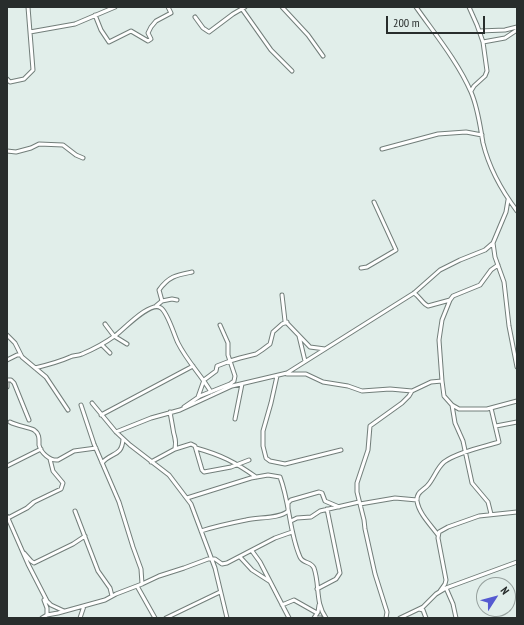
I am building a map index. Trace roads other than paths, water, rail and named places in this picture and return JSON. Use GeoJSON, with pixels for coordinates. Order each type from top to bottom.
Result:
{"type":"FeatureCollection","features":[{"type":"Feature","properties":{"kind":"street"},"geometry":{"type":"LineString","coordinates":[[7,79],[10,82],[24,79],[33,70],[28,7]]}},
{"type":"Feature","properties":{"kind":"street"},"geometry":{"type":"LineString","coordinates":[[30,32],[75,24],[115,7]]}},
{"type":"Feature","properties":{"kind":"street"},"geometry":{"type":"LineString","coordinates":[[96,15],[101,30],[109,42],[112,42],[130,31],[148,42],[150,40],[148,33],[151,27],[156,21],[171,13],[168,7]]}},
{"type":"Feature","properties":{"kind":"street"},"geometry":{"type":"LineString","coordinates":[[282,7],[308,35],[323,56]]}},
{"type":"Feature","properties":{"kind":"street"},"geometry":{"type":"LineString","coordinates":[[416,7],[451,56],[471,92],[492,170],[508,200],[517,211]]}},
{"type":"Feature","properties":{"kind":"street"},"geometry":{"type":"LineString","coordinates":[[468,7],[483,42],[486,74],[474,86],[471,92]]}},
{"type":"Feature","properties":{"kind":"street"},"geometry":{"type":"LineString","coordinates":[[195,17],[208,32],[244,8],[271,50],[292,71]]}},
{"type":"Feature","properties":{"kind":"street"},"geometry":{"type":"LineString","coordinates":[[483,42],[505,38],[517,29]]}},
{"type":"Feature","properties":{"kind":"street"},"geometry":{"type":"LineString","coordinates":[[479,31],[517,29]]}},
{"type":"Feature","properties":{"kind":"street"},"geometry":{"type":"LineString","coordinates":[[382,149],[438,134],[466,132],[482,135]]}},
{"type":"Feature","properties":{"kind":"street"},"geometry":{"type":"LineString","coordinates":[[7,151],[16,152],[39,144],[54,146],[61,144],[83,158]]}},
{"type":"Feature","properties":{"kind":"street"},"geometry":{"type":"LineString","coordinates":[[116,432],[170,412],[180,410],[232,386],[283,374],[305,361],[414,293],[440,270],[485,250],[493,243],[506,212],[508,200]]}},
{"type":"Feature","properties":{"kind":"street"},"geometry":{"type":"LineString","coordinates":[[361,268],[367,267],[396,250],[374,202]]}},
{"type":"Feature","properties":{"kind":"street"},"geometry":{"type":"LineString","coordinates":[[493,243],[495,257],[504,282],[509,326],[517,367]]}},
{"type":"Feature","properties":{"kind":"street"},"geometry":{"type":"LineString","coordinates":[[498,265],[491,270],[480,285],[453,296],[450,300],[442,320],[439,340],[444,396],[452,405],[459,409],[491,408],[517,401]]}},
{"type":"Feature","properties":{"kind":"street"},"geometry":{"type":"LineString","coordinates":[[162,301],[159,290],[169,279],[173,276],[192,272]]}},
{"type":"Feature","properties":{"kind":"street"},"geometry":{"type":"LineString","coordinates":[[414,293],[419,296],[428,306],[450,300]]}},
{"type":"Feature","properties":{"kind":"street"},"geometry":{"type":"LineString","coordinates":[[282,295],[284,317],[287,322],[310,348],[325,349]]}},
{"type":"Feature","properties":{"kind":"street"},"geometry":{"type":"LineString","coordinates":[[35,368],[64,361],[71,356],[81,355],[102,345],[132,320],[162,301],[172,299],[177,300]]}},
{"type":"Feature","properties":{"kind":"street"},"geometry":{"type":"LineString","coordinates":[[154,307],[160,307],[162,309],[179,344],[211,392]]}},
{"type":"Feature","properties":{"kind":"street"},"geometry":{"type":"LineString","coordinates":[[198,397],[204,380],[216,370],[217,366],[256,354],[270,344],[273,332],[282,324],[287,322]]}},
{"type":"Feature","properties":{"kind":"street"},"geometry":{"type":"LineString","coordinates":[[105,324],[114,336],[127,344]]}},
{"type":"Feature","properties":{"kind":"street"},"geometry":{"type":"LineString","coordinates":[[180,410],[198,397],[234,381],[235,376],[228,355],[228,343],[220,325]]}},
{"type":"Feature","properties":{"kind":"street"},"geometry":{"type":"LineString","coordinates":[[7,335],[15,344],[21,355],[46,377],[68,410]]}},
{"type":"Feature","properties":{"kind":"street"},"geometry":{"type":"LineString","coordinates":[[299,336],[305,361]]}},
{"type":"Feature","properties":{"kind":"street"},"geometry":{"type":"LineString","coordinates":[[102,345],[110,353]]}},
{"type":"Feature","properties":{"kind":"street"},"geometry":{"type":"LineString","coordinates":[[7,360],[17,355],[21,355]]}},
{"type":"Feature","properties":{"kind":"street"},"geometry":{"type":"LineString","coordinates":[[101,415],[193,366]]}},
{"type":"Feature","properties":{"kind":"street"},"geometry":{"type":"LineString","coordinates":[[283,374],[306,374],[323,382],[348,386],[362,391],[390,388],[412,391],[431,382],[442,381]]}},
{"type":"Feature","properties":{"kind":"street"},"geometry":{"type":"LineString","coordinates":[[277,376],[263,431],[263,446],[266,458],[270,461],[285,464],[340,450]]}},
{"type":"Feature","properties":{"kind":"street"},"geometry":{"type":"LineString","coordinates":[[7,387],[7,382],[11,380],[14,383],[29,420]]}},
{"type":"Feature","properties":{"kind":"street"},"geometry":{"type":"LineString","coordinates":[[234,419],[242,384]]}},
{"type":"Feature","properties":{"kind":"street"},"geometry":{"type":"LineString","coordinates":[[386,618],[387,612],[375,574],[359,503],[357,483],[368,450],[370,426],[402,403],[412,391]]}},
{"type":"Feature","properties":{"kind":"street"},"geometry":{"type":"LineString","coordinates":[[92,403],[116,432],[151,462],[166,472],[187,498],[215,568],[227,618]]}},
{"type":"Feature","properties":{"kind":"street"},"geometry":{"type":"LineString","coordinates":[[81,405],[102,463],[120,502],[141,569],[142,584]]}},
{"type":"Feature","properties":{"kind":"street"},"geometry":{"type":"LineString","coordinates":[[452,405],[455,423],[466,452],[468,469],[472,483],[488,502],[492,514]]}},
{"type":"Feature","properties":{"kind":"street"},"geometry":{"type":"LineString","coordinates":[[400,618],[425,605],[440,591],[446,580],[438,535],[422,514],[417,500],[421,490],[429,484],[444,462],[466,452],[499,442],[491,408]]}},
{"type":"Feature","properties":{"kind":"street"},"geometry":{"type":"LineString","coordinates":[[170,412],[176,440],[175,449]]}},
{"type":"Feature","properties":{"kind":"street"},"geometry":{"type":"LineString","coordinates":[[10,422],[35,431],[39,436],[41,449],[45,455],[56,461],[74,451],[96,448]]}},
{"type":"Feature","properties":{"kind":"street"},"geometry":{"type":"LineString","coordinates":[[496,426],[517,422]]}},
{"type":"Feature","properties":{"kind":"street"},"geometry":{"type":"LineString","coordinates":[[102,463],[107,458],[116,455],[119,452],[122,448],[124,439]]}},
{"type":"Feature","properties":{"kind":"street"},"geometry":{"type":"LineString","coordinates":[[151,462],[175,449],[191,444],[196,448],[220,455],[240,465],[256,477]]}},
{"type":"Feature","properties":{"kind":"street"},"geometry":{"type":"LineString","coordinates":[[196,448],[202,470],[204,472],[240,465],[249,460]]}},
{"type":"Feature","properties":{"kind":"street"},"geometry":{"type":"LineString","coordinates":[[7,466],[41,449]]}},
{"type":"Feature","properties":{"kind":"street"},"geometry":{"type":"LineString","coordinates":[[50,458],[53,471],[63,483],[60,489],[8,517],[46,601],[64,611]]}},
{"type":"Feature","properties":{"kind":"street"},"geometry":{"type":"LineString","coordinates":[[187,498],[256,477],[268,475],[280,477],[291,521],[292,532],[301,558],[313,567],[320,605],[326,618]]}},
{"type":"Feature","properties":{"kind":"street"},"geometry":{"type":"LineString","coordinates":[[201,531],[247,519],[286,513],[288,511],[288,503],[291,500],[319,492],[322,493],[325,501],[339,507]]}},
{"type":"Feature","properties":{"kind":"street"},"geometry":{"type":"LineString","coordinates":[[291,521],[297,518],[311,517],[320,511],[327,509],[359,503],[395,498],[417,500]]}},
{"type":"Feature","properties":{"kind":"street"},"geometry":{"type":"LineString","coordinates":[[317,589],[336,579],[340,573],[327,509]]}},
{"type":"Feature","properties":{"kind":"street"},"geometry":{"type":"LineString","coordinates":[[75,512],[85,536],[89,552],[98,571],[110,588],[112,596]]}},
{"type":"Feature","properties":{"kind":"street"},"geometry":{"type":"LineString","coordinates":[[438,535],[439,532],[448,527],[479,516],[517,512]]}},
{"type":"Feature","properties":{"kind":"street"},"geometry":{"type":"LineString","coordinates":[[46,614],[64,611],[105,600],[159,576],[211,558],[223,564],[252,551],[275,538],[292,532]]}},
{"type":"Feature","properties":{"kind":"street"},"geometry":{"type":"LineString","coordinates":[[23,552],[31,562],[34,563],[73,544],[85,536]]}},
{"type":"Feature","properties":{"kind":"street"},"geometry":{"type":"LineString","coordinates":[[252,551],[260,562],[289,618]]}},
{"type":"Feature","properties":{"kind":"street"},"geometry":{"type":"LineString","coordinates":[[240,557],[252,570],[270,581]]}},
{"type":"Feature","properties":{"kind":"street"},"geometry":{"type":"LineString","coordinates":[[440,591],[517,562]]}},
{"type":"Feature","properties":{"kind":"street"},"geometry":{"type":"LineString","coordinates":[[36,580],[47,608],[46,614],[42,618]]}},
{"type":"Feature","properties":{"kind":"street"},"geometry":{"type":"LineString","coordinates":[[137,586],[155,618]]}},
{"type":"Feature","properties":{"kind":"street"},"geometry":{"type":"LineString","coordinates":[[446,588],[453,604],[456,618]]}},
{"type":"Feature","properties":{"kind":"street"},"geometry":{"type":"LineString","coordinates":[[166,618],[220,592]]}},
{"type":"Feature","properties":{"kind":"street"},"geometry":{"type":"LineString","coordinates":[[282,605],[294,600],[317,613]]}},
{"type":"Feature","properties":{"kind":"street"},"geometry":{"type":"LineString","coordinates":[[314,618],[320,605]]}},
{"type":"Feature","properties":{"kind":"street"},"geometry":{"type":"LineString","coordinates":[[80,618],[84,606]]}},
{"type":"Feature","properties":{"kind":"street"},"geometry":{"type":"LineString","coordinates":[[419,609],[424,610],[426,618]]}},
{"type":"Feature","properties":{"kind":"street"},"geometry":{"type":"LineString","coordinates":[[314,618],[321,618]]}}]}
